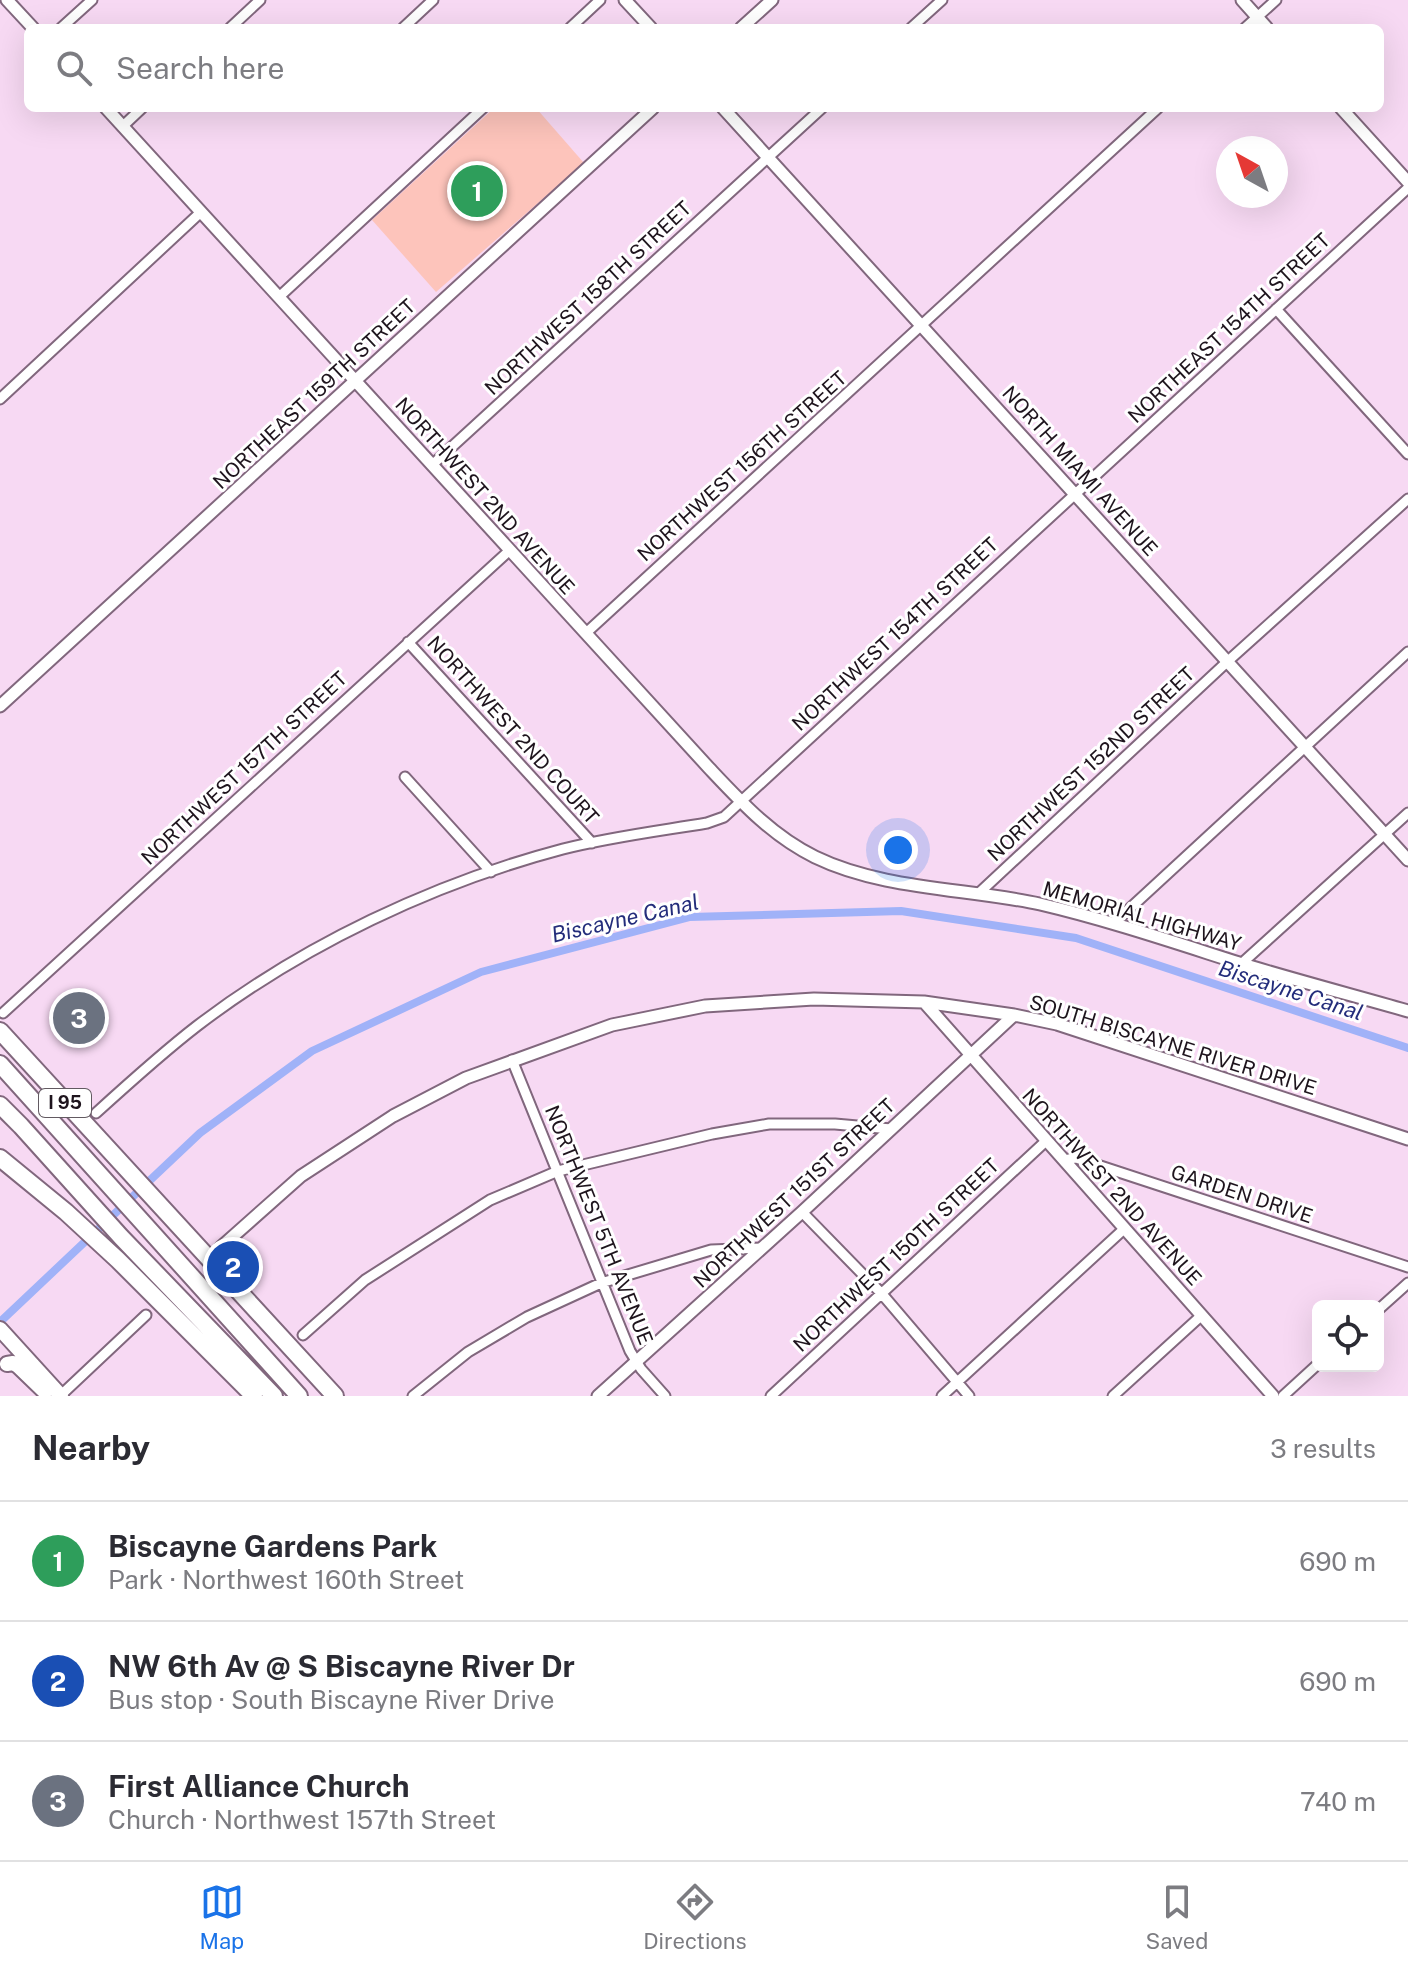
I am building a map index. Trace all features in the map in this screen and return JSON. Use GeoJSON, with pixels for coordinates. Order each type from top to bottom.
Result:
{"type":"FeatureCollection","features":[{"type":"Feature","properties":{"kind":"highway","name":"I 95"},"geometry":{"type":"LineString","coordinates":[[0,1031],[92,1120],[130,1174],[335,1396]]}},
{"type":"Feature","properties":{"kind":"highway"},"geometry":{"type":"LineString","coordinates":[[0,1039],[75,1120],[92,1120]]}},
{"type":"Feature","properties":{"kind":"highway"},"geometry":{"type":"LineString","coordinates":[[0,1064],[297,1396]]}},
{"type":"Feature","properties":{"kind":"highway"},"geometry":{"type":"LineString","coordinates":[[0,1074],[112,1191]]}},
{"type":"Feature","properties":{"kind":"highway"},"geometry":{"type":"LineString","coordinates":[[0,1102],[121,1237],[274,1396]]}},
{"type":"Feature","properties":{"kind":"highway"},"geometry":{"type":"LineString","coordinates":[[0,1158],[118,1260],[254,1396]]}},
{"type":"Feature","properties":{"kind":"highway"},"geometry":{"type":"LineString","coordinates":[[0,1165],[17,1172]]}},
{"type":"Feature","properties":{"kind":"main road"},"geometry":{"type":"LineString","coordinates":[[0,1329],[61,1396]]}},
{"type":"Feature","properties":{"kind":"main road"},"geometry":{"type":"LineString","coordinates":[[4,1360],[18,1366],[44,1392],[61,1396]]}},
{"type":"Feature","properties":{"kind":"main road"},"geometry":{"type":"LineString","coordinates":[[4,1360],[37,1396]]}},
{"type":"Feature","properties":{"kind":"street"},"geometry":{"type":"LineString","coordinates":[[7,0],[29,24]]}},
{"type":"Feature","properties":{"kind":"street"},"geometry":{"type":"LineString","coordinates":[[65,24],[92,0]]}},
{"type":"Feature","properties":{"kind":"street"},"geometry":{"type":"LineString","coordinates":[[234,24],[260,0]]}},
{"type":"Feature","properties":{"kind":"street"},"geometry":{"type":"LineString","coordinates":[[407,24],[433,0]]}},
{"type":"Feature","properties":{"kind":"street"},"geometry":{"type":"LineString","coordinates":[[574,24],[600,0]]}},
{"type":"Feature","properties":{"kind":"street"},"geometry":{"type":"LineString","coordinates":[[625,0],[647,24]]}},
{"type":"Feature","properties":{"kind":"street"},"geometry":{"type":"LineString","coordinates":[[745,24],[772,0]]}},
{"type":"Feature","properties":{"kind":"street"},"geometry":{"type":"LineString","coordinates":[[915,24],[942,0]]}},
{"type":"Feature","properties":{"kind":"street"},"geometry":{"type":"LineString","coordinates":[[1242,0],[1263,24]]}},
{"type":"Feature","properties":{"kind":"street"},"geometry":{"type":"LineString","coordinates":[[1249,24],[1276,0]]}},
{"type":"Feature","properties":{"kind":"street","name":"NORTHWEST 2ND AVENUE"},"geometry":{"type":"LineString","coordinates":[[110,112],[741,802],[770,829],[806,852],[862,874]]}},
{"type":"Feature","properties":{"kind":"street"},"geometry":{"type":"LineString","coordinates":[[123,126],[138,112]]}},
{"type":"Feature","properties":{"kind":"street"},"geometry":{"type":"LineString","coordinates":[[279,297],[479,112]]}},
{"type":"Feature","properties":{"kind":"street","name":"NORTHEAST 159TH STREET"},"geometry":{"type":"LineString","coordinates":[[0,706],[649,112]]}},
{"type":"Feature","properties":{"kind":"street","name":"NORTH MIAMI AVENUE"},"geometry":{"type":"LineString","coordinates":[[727,112],[1408,860]]}},
{"type":"Feature","properties":{"kind":"street","name":"NORTHWEST 158TH STREET"},"geometry":{"type":"LineString","coordinates":[[432,465],[818,112]]}},
{"type":"Feature","properties":{"kind":"street","name":"NORTHWEST 156TH STREET"},"geometry":{"type":"LineString","coordinates":[[586,633],[1154,112]]}},
{"type":"Feature","properties":{"kind":"street"},"geometry":{"type":"LineString","coordinates":[[1344,112],[1408,185]]}},
{"type":"Feature","properties":{"kind":"street","name":"NORTHEAST 154TH STREET"},"geometry":{"type":"LineString","coordinates":[[1074,494],[1408,185]]}},
{"type":"Feature","properties":{"kind":"street"},"geometry":{"type":"LineString","coordinates":[[0,399],[201,212]]}},
{"type":"Feature","properties":{"kind":"street"},"geometry":{"type":"LineString","coordinates":[[1276,309],[1408,454]]}},
{"type":"Feature","properties":{"kind":"street","name":"NORTHWEST 154TH STREET"},"geometry":{"type":"LineString","coordinates":[[92,1120],[197,1026],[239,996],[385,914],[441,890],[541,856],[592,843],[718,820],[1074,494]]}},
{"type":"Feature","properties":{"kind":"street","name":"NORTHWEST 152ND STREET"},"geometry":{"type":"LineString","coordinates":[[979,893],[1228,661],[1408,499]]}},
{"type":"Feature","properties":{"kind":"street","name":"NORTHWEST 157TH STREET"},"geometry":{"type":"LineString","coordinates":[[3,1013],[510,550]]}},
{"type":"Feature","properties":{"kind":"street","name":"NORTHWEST 2ND COURT"},"geometry":{"type":"LineString","coordinates":[[408,642],[592,843]]}},
{"type":"Feature","properties":{"kind":"street"},"geometry":{"type":"LineString","coordinates":[[1114,923],[1408,652]]}},
{"type":"Feature","properties":{"kind":"street"},"geometry":{"type":"LineString","coordinates":[[405,777],[491,872]]}},
{"type":"Feature","properties":{"kind":"street"},"geometry":{"type":"LineString","coordinates":[[1241,964],[1408,813]]}},
{"type":"Feature","properties":{"kind":"street","name":"MEMORIAL HIGHWAY"},"geometry":{"type":"LineString","coordinates":[[862,874],[1039,904],[1114,923],[1241,964],[1408,1011]]}},
{"type":"Feature","properties":{"kind":"street","name":"SOUTH BISCAYNE RIVER DRIVE"},"geometry":{"type":"LineString","coordinates":[[221,1247],[301,1176],[393,1116],[466,1078],[612,1025],[705,1006],[814,999],[924,1002],[1014,1015],[1057,1024],[1408,1139]]}},
{"type":"Feature","properties":{"kind":"street","name":"NORTHWEST 2ND AVENUE"},"geometry":{"type":"LineString","coordinates":[[924,1002],[1273,1396]]}},
{"type":"Feature","properties":{"kind":"street","name":"NORTHWEST 151ST STREET"},"geometry":{"type":"LineString","coordinates":[[598,1396],[1014,1015]]}},
{"type":"Feature","properties":{"kind":"street","name":"NORTHWEST 5TH AVENUE"},"geometry":{"type":"LineString","coordinates":[[512,1060],[635,1362],[665,1396]]}},
{"type":"Feature","properties":{"kind":"street"},"geometry":{"type":"LineString","coordinates":[[303,1335],[365,1280],[490,1200],[558,1171],[712,1134],[769,1124],[835,1124],[891,1129]]}},
{"type":"Feature","properties":{"kind":"street","name":"NORTHWEST 150TH STREET"},"geometry":{"type":"LineString","coordinates":[[771,1396],[1046,1141]]}},
{"type":"Feature","properties":{"kind":"street","name":"GARDEN DRIVE"},"geometry":{"type":"LineString","coordinates":[[1065,1162],[1076,1158],[1408,1267]]}},
{"type":"Feature","properties":{"kind":"street"},"geometry":{"type":"LineString","coordinates":[[802,1212],[882,1294],[969,1396]]}},
{"type":"Feature","properties":{"kind":"street"},"geometry":{"type":"LineString","coordinates":[[942,1396],[1124,1229]]}},
{"type":"Feature","properties":{"kind":"street"},"geometry":{"type":"LineString","coordinates":[[413,1396],[468,1352],[527,1317],[601,1283],[711,1250],[762,1248]]}},
{"type":"Feature","properties":{"kind":"street"},"geometry":{"type":"LineString","coordinates":[[1384,1305],[1408,1283]]}},
{"type":"Feature","properties":{"kind":"street"},"geometry":{"type":"LineString","coordinates":[[61,1396],[146,1315]]}},
{"type":"Feature","properties":{"kind":"street"},"geometry":{"type":"LineString","coordinates":[[1113,1396],[1202,1315]]}},
{"type":"Feature","properties":{"kind":"street"},"geometry":{"type":"LineString","coordinates":[[1283,1396],[1312,1369]]}},
{"type":"Feature","properties":{"kind":"shaded area"},"geometry":{"type":"Polygon","coordinates":[[[490,112],[539,112],[584,163],[436,292],[372,220],[490,112]]]}},
{"type":"Feature","properties":{"kind":"waterway","name":"Biscayne Canal"},"geometry":{"type":"LineString","coordinates":[[0,1322],[200,1133],[312,1051],[481,972],[690,917],[901,911],[1076,938],[1408,1048]]}},
{"type":"Feature","properties":{"kind":"place","name":"Biscayne Gardens Park"},"geometry":{"type":"Point","coordinates":[477,191]}},
{"type":"Feature","properties":{"kind":"place","name":"First Alliance Church"},"geometry":{"type":"Point","coordinates":[79,1018]}},
{"type":"Feature","properties":{"kind":"place","name":"NW 6th Av @ S Biscayne River Dr"},"geometry":{"type":"Point","coordinates":[233,1267]}}]}
